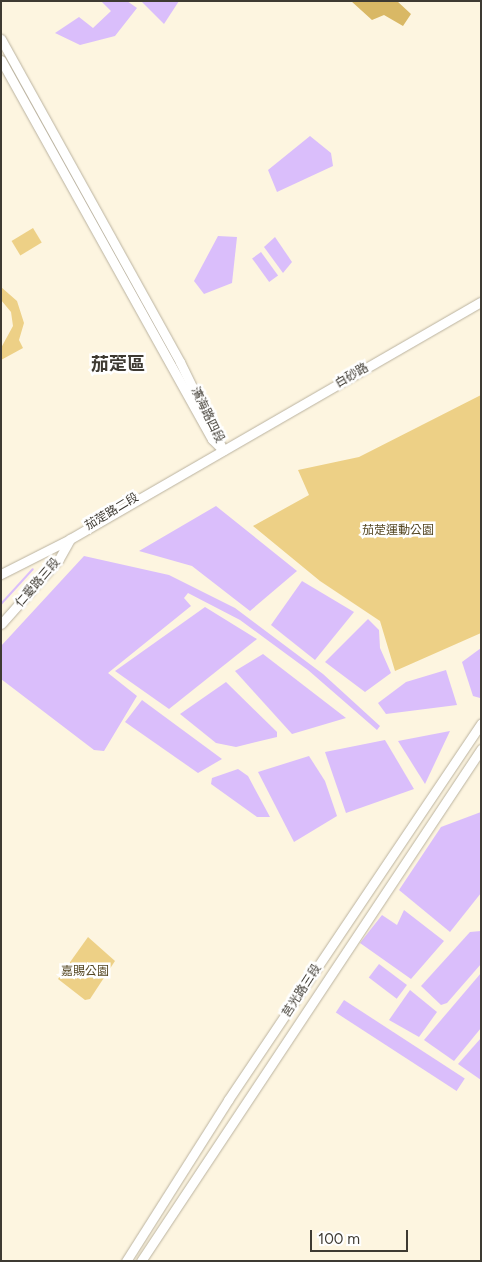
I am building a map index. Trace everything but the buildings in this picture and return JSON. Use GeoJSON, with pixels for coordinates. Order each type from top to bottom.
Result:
{"type":"FeatureCollection","features":[{"type":"Feature","properties":{"kind":"street","name":"濱海路四段"},"geometry":{"type":"LineString","coordinates":[[1,39],[180,362],[223,450]]}},
{"type":"Feature","properties":{"kind":"street","name":"濱海路四段"},"geometry":{"type":"LineString","coordinates":[[1,60],[212,439],[223,450]]}},
{"type":"Feature","properties":{"kind":"street","name":"白砂路"},"geometry":{"type":"LineString","coordinates":[[223,450],[481,302]]}},
{"type":"Feature","properties":{"kind":"street","name":"茄萣路二段"},"geometry":{"type":"LineString","coordinates":[[1,574],[70,539],[223,450]]}},
{"type":"Feature","properties":{"kind":"street","name":"仁愛路三段"},"geometry":{"type":"LineString","coordinates":[[1,624],[59,559],[70,539]]}},
{"type":"Feature","properties":{"kind":"street","name":"莒光路三段"},"geometry":{"type":"LineString","coordinates":[[126,1261],[228,1100],[481,723]]}},
{"type":"Feature","properties":{"kind":"street","name":"莒光路三段"},"geometry":{"type":"LineString","coordinates":[[141,1261],[481,748]]}},
{"type":"Feature","properties":{"kind":"green space"},"geometry":{"type":"Polygon","coordinates":[[[33,228],[42,243],[20,255],[12,241],[33,228]]]}},
{"type":"Feature","properties":{"kind":"green space"},"geometry":{"type":"Polygon","coordinates":[[[1,287],[17,301],[24,323],[19,340],[23,348],[1,360],[1,348],[13,326],[11,312],[1,300],[1,287]]]}},
{"type":"Feature","properties":{"kind":"green space","name":"茄萣運動公園"},"geometry":{"type":"Polygon","coordinates":[[[481,395],[481,633],[395,671],[380,621],[320,581],[253,526],[309,495],[298,470],[359,457],[481,395]]]}},
{"type":"Feature","properties":{"kind":"green space","name":"嘉賜公園"},"geometry":{"type":"Polygon","coordinates":[[[88,937],[115,961],[90,999],[85,1000],[58,979],[88,937]]]}},
{"type":"Feature","properties":{"kind":"shaded area"},"geometry":{"type":"Polygon","coordinates":[[[101,1],[127,1],[137,8],[115,36],[80,45],[55,33],[79,17],[93,28],[111,11],[101,1]]]}},
{"type":"Feature","properties":{"kind":"shaded area"},"geometry":{"type":"Polygon","coordinates":[[[141,1],[179,1],[164,24],[141,1]]]}},
{"type":"Feature","properties":{"kind":"shaded area"},"geometry":{"type":"Polygon","coordinates":[[[351,1],[397,1],[411,14],[403,26],[384,15],[372,20],[351,1]]]}},
{"type":"Feature","properties":{"kind":"shaded area"},"geometry":{"type":"Polygon","coordinates":[[[310,136],[331,153],[333,166],[277,192],[268,170],[310,136]]]}},
{"type":"Feature","properties":{"kind":"shaded area"},"geometry":{"type":"Polygon","coordinates":[[[218,236],[237,237],[232,283],[204,294],[194,281],[218,236]]]}},
{"type":"Feature","properties":{"kind":"shaded area"},"geometry":{"type":"Polygon","coordinates":[[[275,237],[292,262],[283,273],[264,247],[275,237]]]}},
{"type":"Feature","properties":{"kind":"shaded area"},"geometry":{"type":"Polygon","coordinates":[[[261,252],[278,275],[269,282],[252,258],[261,252]]]}},
{"type":"Feature","properties":{"kind":"shaded area"},"geometry":{"type":"Polygon","coordinates":[[[216,506],[297,571],[250,611],[192,566],[139,551],[216,506]]]}},
{"type":"Feature","properties":{"kind":"shaded area"},"geometry":{"type":"Polygon","coordinates":[[[84,556],[169,575],[235,608],[323,674],[380,726],[377,730],[308,670],[240,620],[188,593],[184,598],[191,606],[108,673],[137,696],[104,751],[94,750],[1,679],[1,646],[84,556]]]}},
{"type":"Feature","properties":{"kind":"shaded area"},"geometry":{"type":"Polygon","coordinates":[[[302,581],[354,612],[315,660],[271,625],[302,581]]]}},
{"type":"Feature","properties":{"kind":"shaded area"},"geometry":{"type":"Polygon","coordinates":[[[205,607],[257,639],[169,709],[115,671],[205,607]]]}},
{"type":"Feature","properties":{"kind":"shaded area"},"geometry":{"type":"Polygon","coordinates":[[[368,619],[379,630],[380,648],[391,673],[365,692],[325,662],[368,619]]]}},
{"type":"Feature","properties":{"kind":"shaded area"},"geometry":{"type":"Polygon","coordinates":[[[481,648],[480,698],[473,696],[462,662],[481,648]]]}},
{"type":"Feature","properties":{"kind":"shaded area"},"geometry":{"type":"Polygon","coordinates":[[[263,654],[346,718],[292,734],[235,671],[263,654]]]}},
{"type":"Feature","properties":{"kind":"shaded area"},"geometry":{"type":"Polygon","coordinates":[[[446,670],[457,705],[386,714],[378,703],[406,682],[446,670]]]}},
{"type":"Feature","properties":{"kind":"shaded area"},"geometry":{"type":"Polygon","coordinates":[[[226,682],[277,732],[277,737],[236,747],[216,743],[180,714],[226,682]]]}},
{"type":"Feature","properties":{"kind":"shaded area"},"geometry":{"type":"Polygon","coordinates":[[[142,700],[222,759],[198,773],[125,722],[142,700]]]}},
{"type":"Feature","properties":{"kind":"shaded area"},"geometry":{"type":"Polygon","coordinates":[[[450,731],[425,784],[398,741],[450,731]]]}},
{"type":"Feature","properties":{"kind":"shaded area"},"geometry":{"type":"Polygon","coordinates":[[[385,740],[414,789],[346,813],[325,752],[385,740]]]}},
{"type":"Feature","properties":{"kind":"shaded area"},"geometry":{"type":"Polygon","coordinates":[[[309,756],[325,781],[337,816],[294,842],[258,772],[309,756]]]}},
{"type":"Feature","properties":{"kind":"shaded area"},"geometry":{"type":"Polygon","coordinates":[[[238,769],[248,776],[270,817],[257,817],[211,784],[212,778],[238,769]]]}},
{"type":"Feature","properties":{"kind":"shaded area"},"geometry":{"type":"Polygon","coordinates":[[[481,812],[481,893],[450,932],[399,890],[441,827],[481,812]]]}},
{"type":"Feature","properties":{"kind":"shaded area"},"geometry":{"type":"Polygon","coordinates":[[[404,910],[444,941],[411,979],[360,943],[382,915],[397,925],[404,910]]]}},
{"type":"Feature","properties":{"kind":"shaded area"},"geometry":{"type":"Polygon","coordinates":[[[481,931],[481,964],[447,1003],[441,1005],[421,986],[470,932],[481,931]]]}},
{"type":"Feature","properties":{"kind":"shaded area"},"geometry":{"type":"Polygon","coordinates":[[[379,964],[407,985],[397,999],[369,978],[379,964]]]}},
{"type":"Feature","properties":{"kind":"shaded area"},"geometry":{"type":"Polygon","coordinates":[[[481,973],[481,1028],[454,1061],[424,1040],[481,973]]]}},
{"type":"Feature","properties":{"kind":"shaded area"},"geometry":{"type":"Polygon","coordinates":[[[410,990],[437,1012],[419,1037],[389,1020],[410,990]]]}},
{"type":"Feature","properties":{"kind":"shaded area"},"geometry":{"type":"Polygon","coordinates":[[[344,1000],[465,1078],[457,1091],[336,1013],[344,1000]]]}},
{"type":"Feature","properties":{"kind":"shaded area"},"geometry":{"type":"Polygon","coordinates":[[[481,1038],[481,1080],[458,1064],[481,1038]]]}},
{"type":"Feature","properties":{"kind":"waterway"},"geometry":{"type":"LineString","coordinates":[[1,604],[33,569]]}},
{"type":"Feature","properties":{"kind":"district","name":"茄萣區"},"geometry":{"type":"Point","coordinates":[118,364]}}]}
